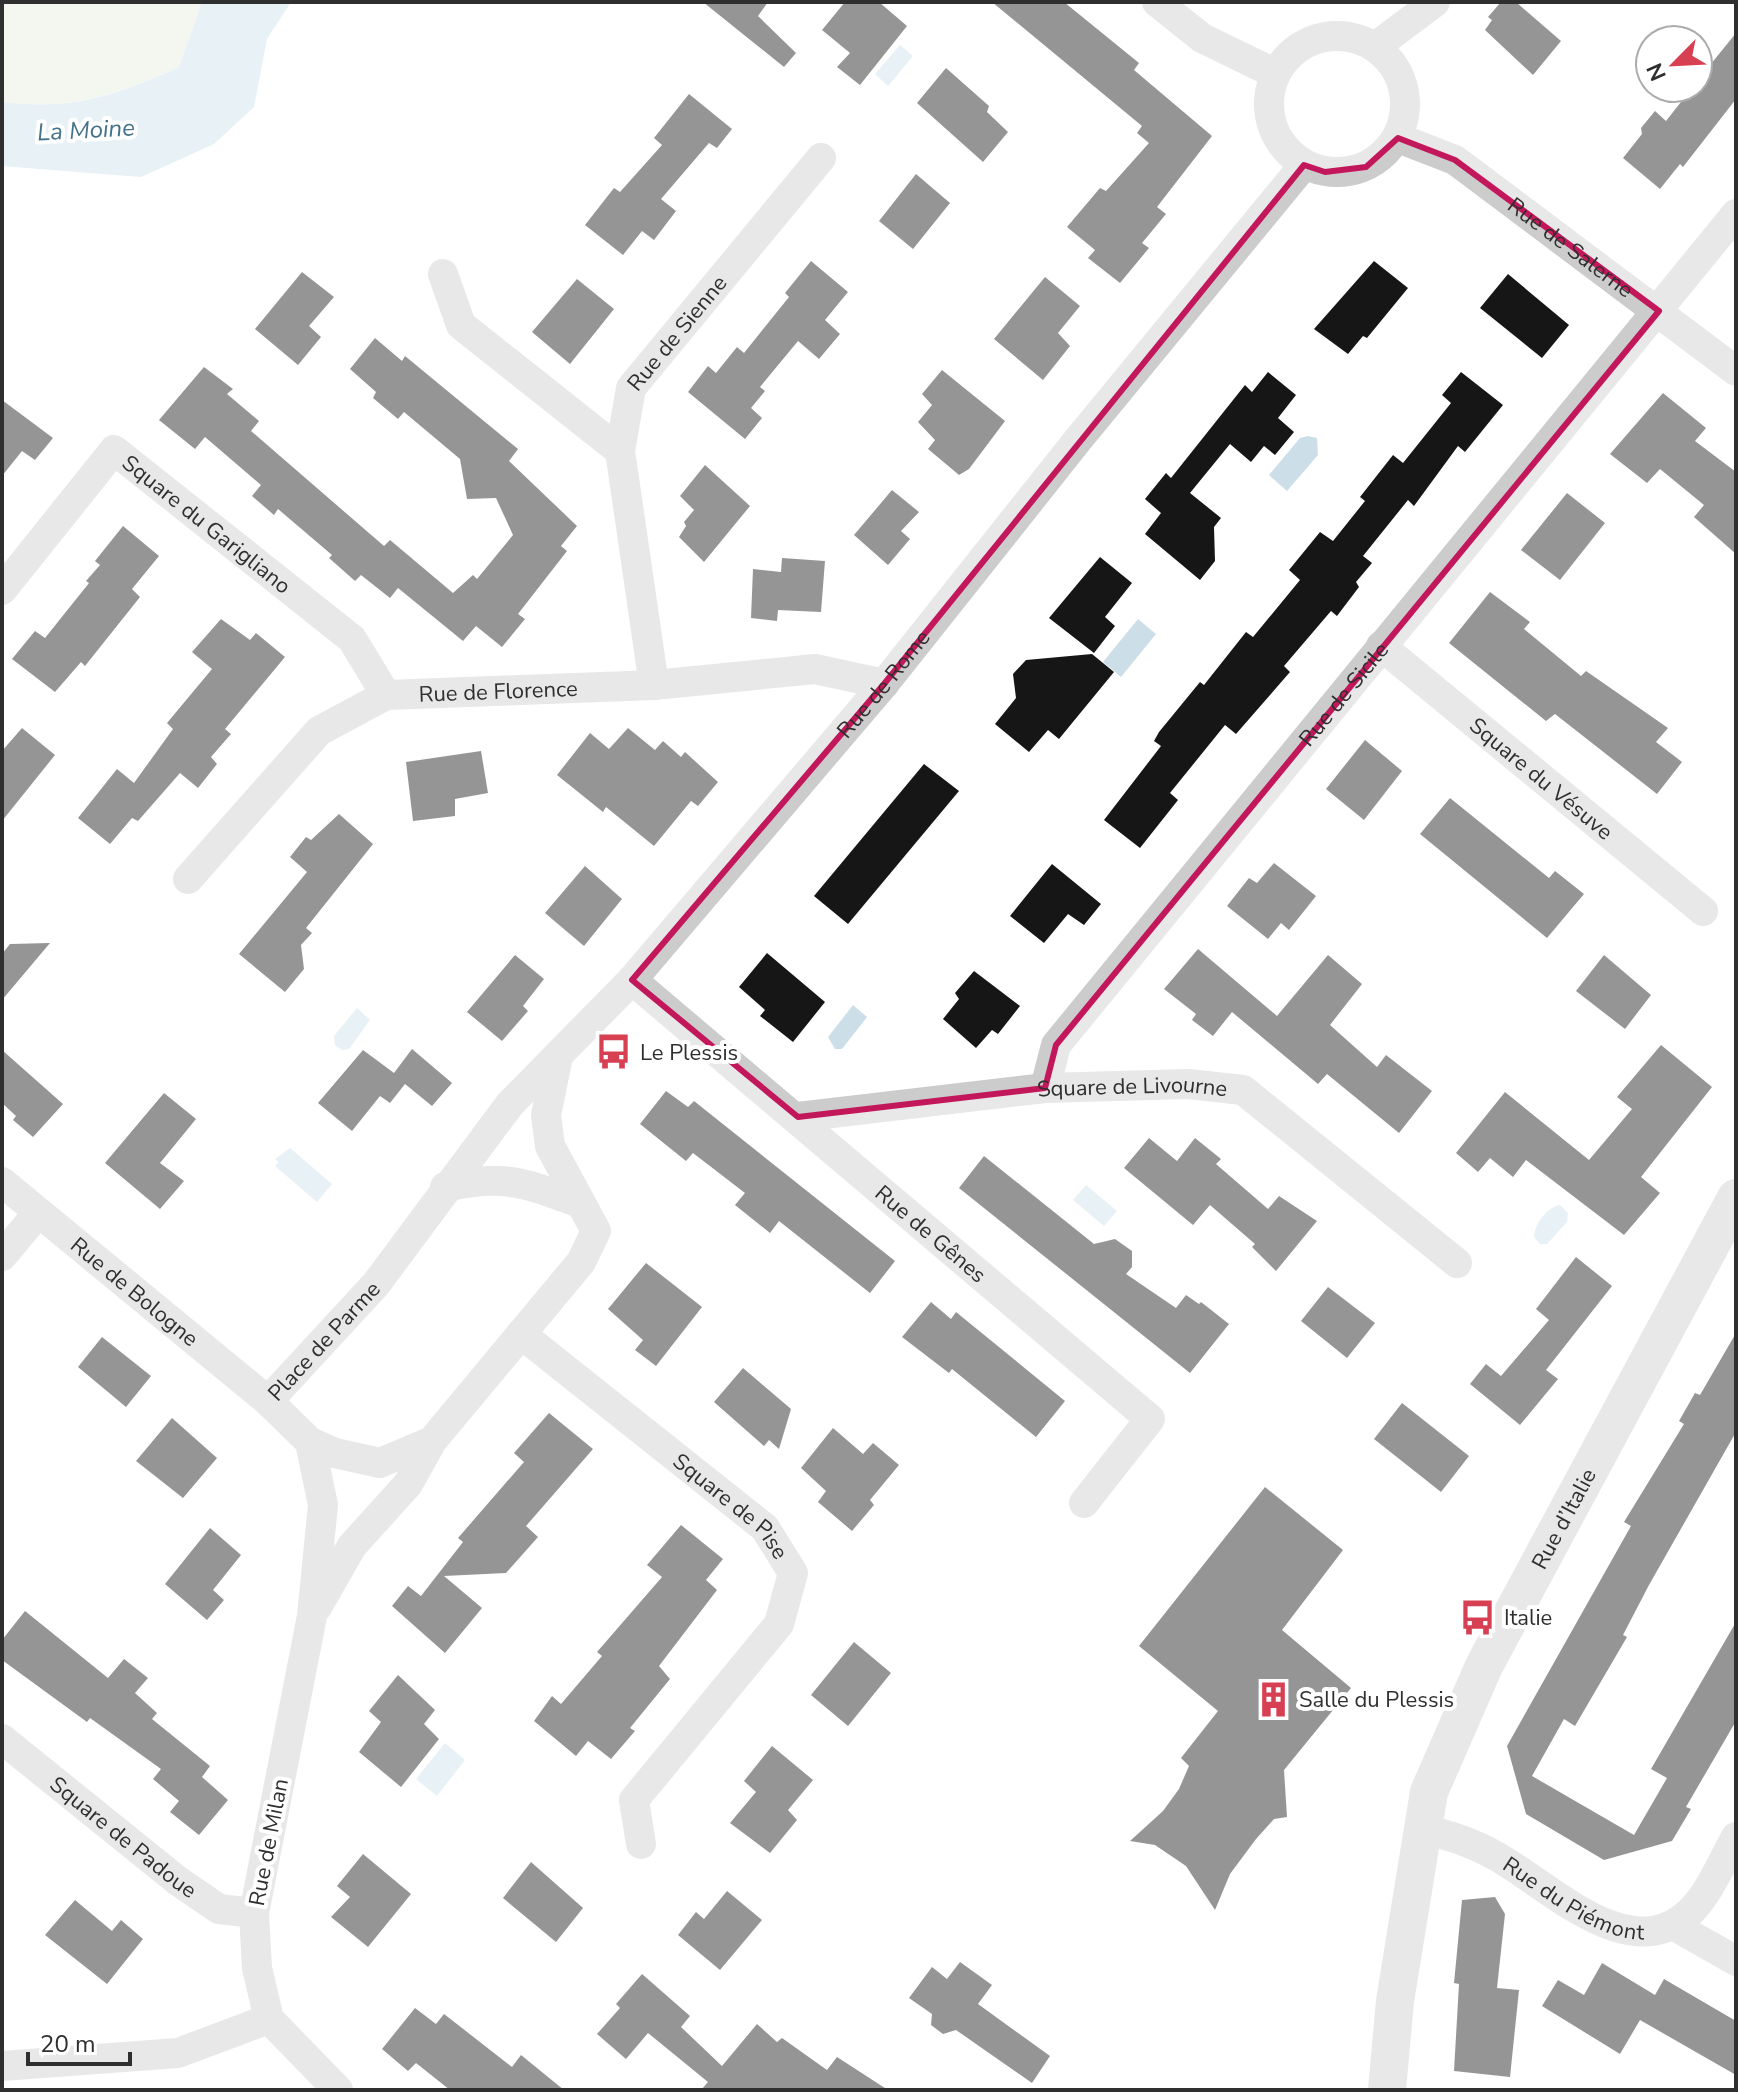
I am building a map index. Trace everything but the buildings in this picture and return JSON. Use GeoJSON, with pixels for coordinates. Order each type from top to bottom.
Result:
{"type":"FeatureCollection","features":[{"type":"Feature","properties":{"kind":"street"},"geometry":{"type":"LineString","coordinates":[[1157,2],[1202,38],[1276,74]]}},
{"type":"Feature","properties":{"kind":"street"},"geometry":{"type":"LineString","coordinates":[[1375,47],[1435,2]]}},
{"type":"Feature","properties":{"kind":"street"},"geometry":{"type":"LineString","coordinates":[[1342,37],[1375,47],[1391,61],[1403,88],[1405,118],[1398,138],[1385,155],[1356,170],[1325,172],[1304,165],[1288,152],[1273,125],[1270,94],[1276,74],[1289,56],[1308,42],[1342,37]]}},
{"type":"Feature","properties":{"kind":"street","name":"Rue de Salerne"},"geometry":{"type":"LineString","coordinates":[[1398,138],[1455,160],[1736,371]]}},
{"type":"Feature","properties":{"kind":"street","name":"Rue de Sienne"},"geometry":{"type":"LineString","coordinates":[[654,685],[620,451],[631,388],[821,158]]}},
{"type":"Feature","properties":{"kind":"street","name":"Rue de Rome"},"geometry":{"type":"LineString","coordinates":[[445,1187],[510,1104],[632,980],[884,684],[1077,441],[1304,165]]}},
{"type":"Feature","properties":{"kind":"street","name":"Rue de Sicile"},"geometry":{"type":"LineString","coordinates":[[1045,1088],[1056,1045],[1736,214]]}},
{"type":"Feature","properties":{"kind":"street"},"geometry":{"type":"LineString","coordinates":[[443,274],[461,325],[620,451]]}},
{"type":"Feature","properties":{"kind":"street","name":"Square du Garigliano"},"geometry":{"type":"LineString","coordinates":[[2,590],[114,450],[352,639],[386,695]]}},
{"type":"Feature","properties":{"kind":"street","name":"Square du Vésuve"},"geometry":{"type":"LineString","coordinates":[[1381,646],[1703,911]]}},
{"type":"Feature","properties":{"kind":"street","name":"Rue de Florence"},"geometry":{"type":"LineString","coordinates":[[188,879],[319,731],[386,695],[654,685],[815,669],[884,684]]}},
{"type":"Feature","properties":{"kind":"street","name":"Rue de Gênes"},"geometry":{"type":"LineString","coordinates":[[632,980],[798,1117],[1150,1419],[1084,1503]]}},
{"type":"Feature","properties":{"kind":"street","name":"Place de Parme"},"geometry":{"type":"LineString","coordinates":[[445,1187],[376,1284],[268,1401],[310,1442],[335,1453],[380,1463],[432,1441],[581,1262],[596,1231],[577,1202],[550,1146],[546,1115],[558,1056]]}},
{"type":"Feature","properties":{"kind":"street","name":"Square de Livourne"},"geometry":{"type":"LineString","coordinates":[[798,1117],[1045,1088],[1188,1084],[1243,1090],[1457,1263]]}},
{"type":"Feature","properties":{"kind":"street"},"geometry":{"type":"LineString","coordinates":[[445,1187],[487,1178],[519,1181],[577,1202]]}},
{"type":"Feature","properties":{"kind":"street","name":"Rue de Bologne"},"geometry":{"type":"LineString","coordinates":[[2,1182],[268,1401]]}},
{"type":"Feature","properties":{"kind":"street","name":"Rue d’Italie"},"geometry":{"type":"LineString","coordinates":[[1387,2090],[1395,2001],[1429,1792],[1484,1666],[1736,1198]]}},
{"type":"Feature","properties":{"kind":"street"},"geometry":{"type":"LineString","coordinates":[[2,1256],[38,1213]]}},
{"type":"Feature","properties":{"kind":"street","name":"Square de Pise"},"geometry":{"type":"LineString","coordinates":[[521,1334],[765,1528],[793,1573],[779,1624],[634,1800],[641,1844]]}},
{"type":"Feature","properties":{"kind":"street","name":"Rue de Milan"},"geometry":{"type":"LineString","coordinates":[[312,1616],[352,1546],[408,1484],[432,1441]]}},
{"type":"Feature","properties":{"kind":"street","name":"Rue de Milan"},"geometry":{"type":"LineString","coordinates":[[269,2019],[257,1968],[254,1913],[312,1616],[323,1505],[310,1442]]}},
{"type":"Feature","properties":{"kind":"street","name":"Square de Padoue"},"geometry":{"type":"LineString","coordinates":[[2,1739],[178,1881],[219,1909],[254,1913]]}},
{"type":"Feature","properties":{"kind":"street","name":"Rue du Piémont"},"geometry":{"type":"LineString","coordinates":[[1421,1829],[1448,1835],[1496,1855],[1557,1898],[1602,1923],[1654,1933],[1673,1925],[1693,1909],[1736,1837]]}},
{"type":"Feature","properties":{"kind":"street"},"geometry":{"type":"LineString","coordinates":[[1673,1925],[1736,1961]]}},
{"type":"Feature","properties":{"kind":"street"},"geometry":{"type":"LineString","coordinates":[[2,2066],[178,2053],[269,2019],[338,2090]]}},
{"type":"Feature","properties":{"kind":"highlighted area"},"geometry":{"type":"Polygon","coordinates":[[[1398,138],[1455,160],[1659,311],[1056,1045],[1045,1088],[798,1117],[632,980],[884,684],[1304,165],[1325,172],[1366,167],[1398,138]]]}},
{"type":"Feature","properties":{"kind":"shaded area"},"geometry":{"type":"Polygon","coordinates":[[[2,2],[202,2],[179,67],[93,98],[27,104],[2,102],[2,2]]]}},
{"type":"Feature","properties":{"kind":"water","name":"La Moine"},"geometry":{"type":"Polygon","coordinates":[[[202,2],[291,2],[267,39],[254,107],[214,144],[141,177],[2,166],[2,102],[51,104],[94,98],[135,86],[179,67],[202,2]]]}},
{"type":"Feature","properties":{"kind":"water"},"geometry":{"type":"Polygon","coordinates":[[[900,45],[913,56],[888,86],[875,74],[900,45]]]}},
{"type":"Feature","properties":{"kind":"water"},"geometry":{"type":"Polygon","coordinates":[[[1300,438],[1317,438],[1318,455],[1287,491],[1269,475],[1300,438]]]}},
{"type":"Feature","properties":{"kind":"water"},"geometry":{"type":"Polygon","coordinates":[[[1138,619],[1156,634],[1121,677],[1103,662],[1138,619]]]}},
{"type":"Feature","properties":{"kind":"water"},"geometry":{"type":"Polygon","coordinates":[[[853,1005],[867,1017],[842,1049],[835,1049],[828,1037],[853,1005]]]}},
{"type":"Feature","properties":{"kind":"water"},"geometry":{"type":"Polygon","coordinates":[[[357,1008],[370,1020],[349,1049],[342,1050],[335,1045],[334,1036],[357,1008]]]}},
{"type":"Feature","properties":{"kind":"water"},"geometry":{"type":"Polygon","coordinates":[[[290,1148],[332,1184],[317,1202],[275,1166],[279,1162],[275,1159],[290,1148]]]}},
{"type":"Feature","properties":{"kind":"water"},"geometry":{"type":"Polygon","coordinates":[[[1086,1185],[1117,1211],[1104,1226],[1073,1200],[1086,1185]]]}},
{"type":"Feature","properties":{"kind":"water"},"geometry":{"type":"Polygon","coordinates":[[[1560,1205],[1568,1213],[1567,1222],[1547,1244],[1540,1244],[1534,1237],[1539,1222],[1550,1209],[1560,1205]]]}},
{"type":"Feature","properties":{"kind":"water"},"geometry":{"type":"Polygon","coordinates":[[[445,1743],[465,1760],[437,1796],[416,1779],[445,1743]]]}},
{"type":"Feature","properties":{"kind":"place","name":"Le Plessis"},"geometry":{"type":"Point","coordinates":[614,1052]}},
{"type":"Feature","properties":{"kind":"place","name":"Italie"},"geometry":{"type":"Point","coordinates":[1478,1617]}},
{"type":"Feature","properties":{"kind":"place","name":"Salle du Plessis"},"geometry":{"type":"Point","coordinates":[1273,1699]}}]}
